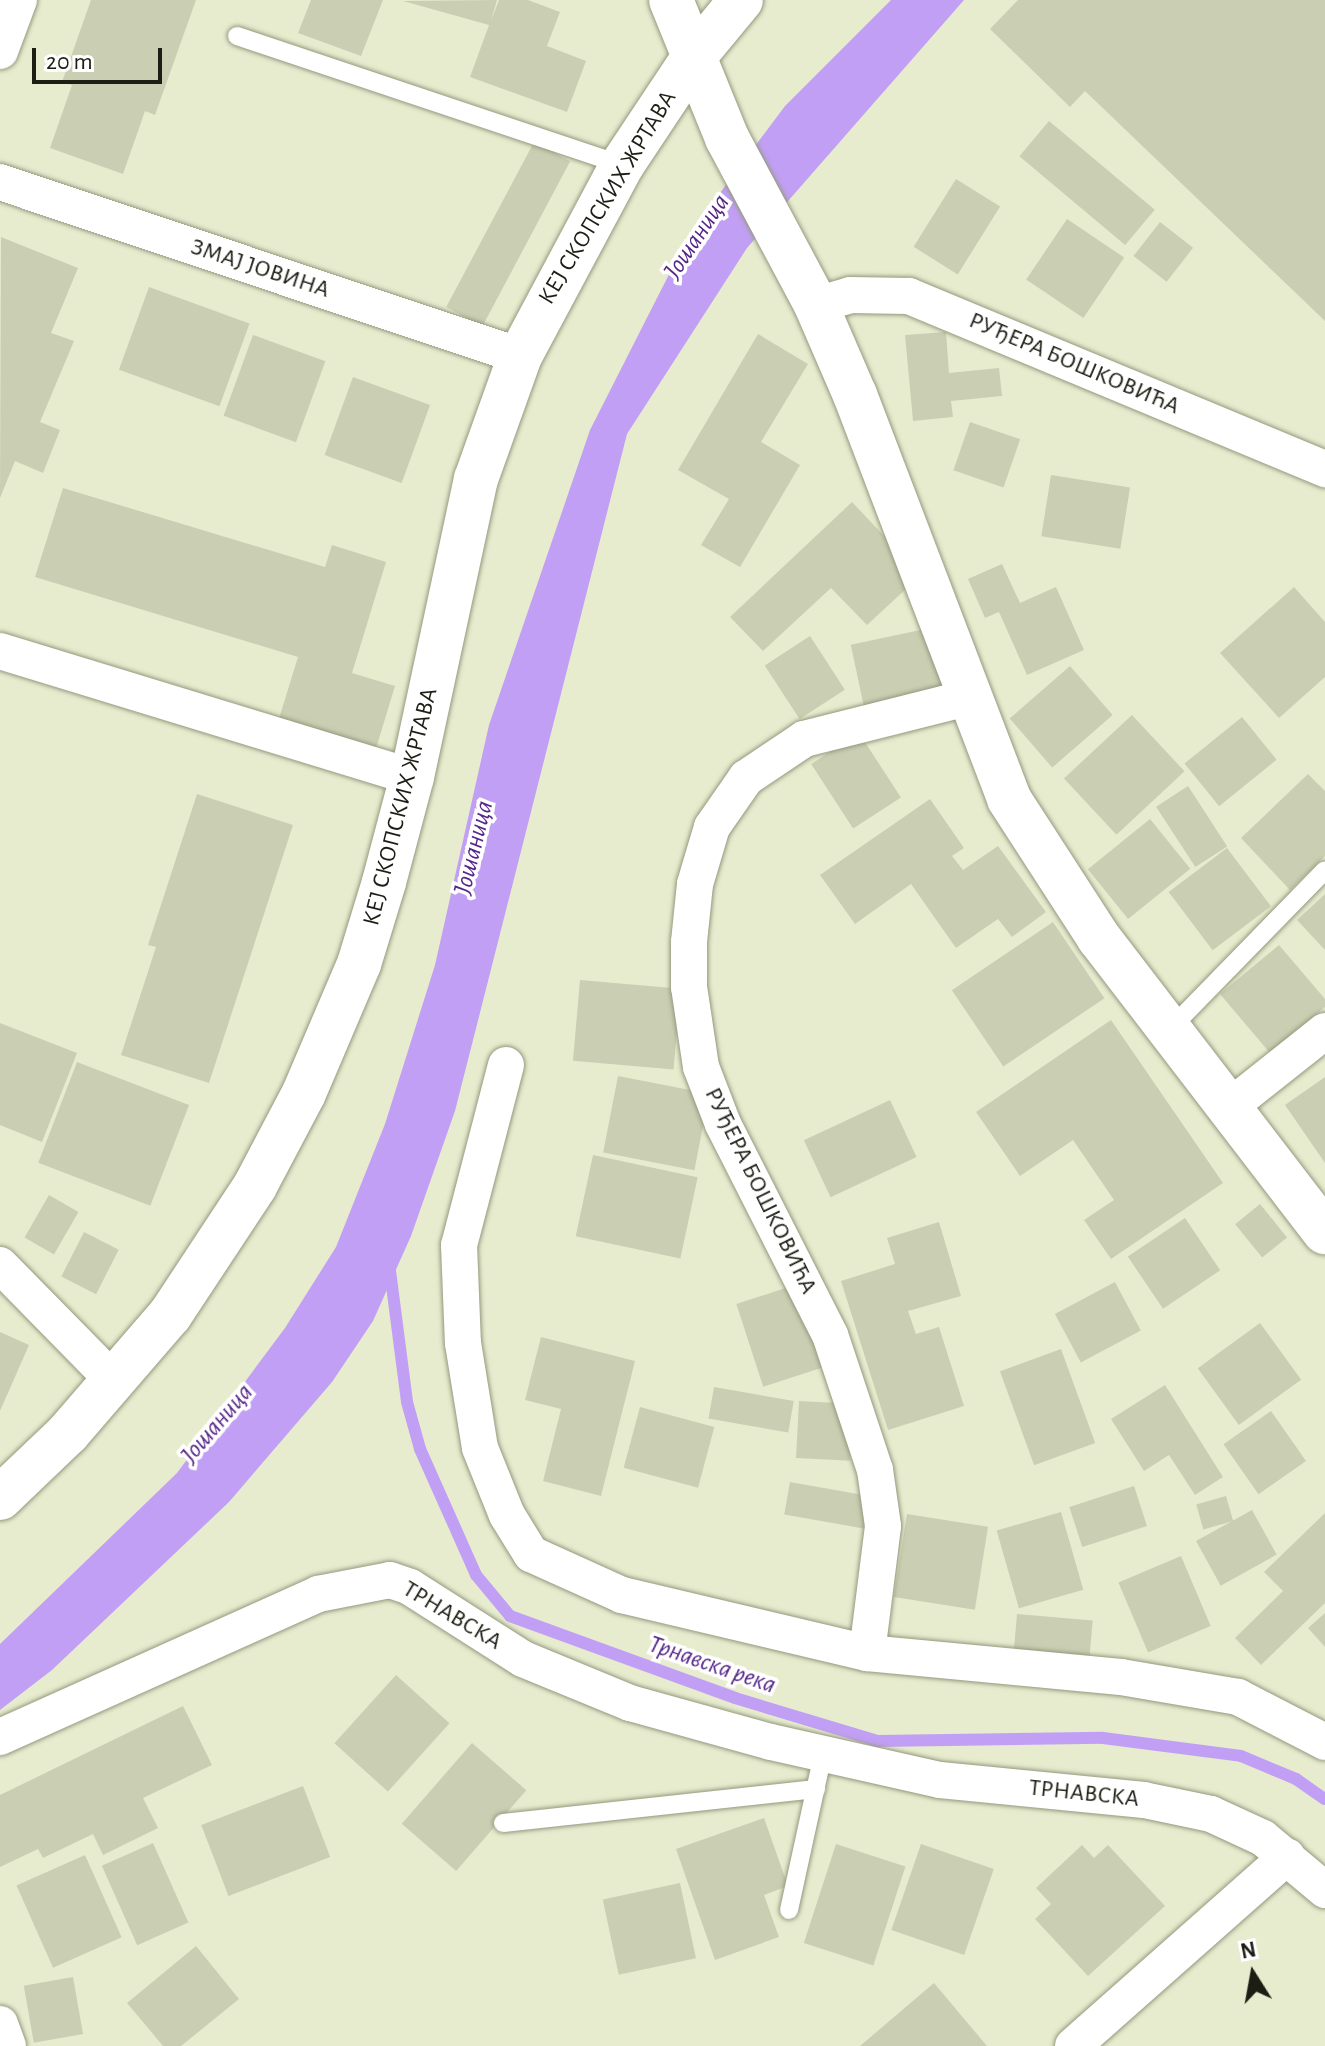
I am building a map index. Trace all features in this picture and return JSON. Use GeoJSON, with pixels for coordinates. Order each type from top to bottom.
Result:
{"type":"FeatureCollection","features":[{"type":"Feature","properties":{"kind":"main road"},"geometry":{"type":"LineString","coordinates":[[671,0],[727,138],[816,305],[879,454],[967,698],[1025,828],[1057,879],[1169,1030],[1325,1232]]}},
{"type":"Feature","properties":{"kind":"main road","name":"КЕЈ СКОПСКИХ ЖРТАВА"},"geometry":{"type":"LineString","coordinates":[[0,1498],[113,1380],[208,1260],[304,1093],[359,964],[412,777],[466,520],[520,356],[622,165],[693,58],[741,0]]}},
{"type":"Feature","properties":{"kind":"street"},"geometry":{"type":"LineString","coordinates":[[0,51],[19,0]]}},
{"type":"Feature","properties":{"kind":"street","name":"ЗМАЈ ЈОВИНА"},"geometry":{"type":"LineString","coordinates":[[0,182],[520,356]]}},
{"type":"Feature","properties":{"kind":"street","name":"РУЂЕРА БОШКОВИЋА"},"geometry":{"type":"LineString","coordinates":[[816,305],[850,295],[909,296],[1325,469]]}},
{"type":"Feature","properties":{"kind":"street"},"geometry":{"type":"LineString","coordinates":[[0,651],[412,777]]}},
{"type":"Feature","properties":{"kind":"street","name":"РУЂЕРА БОШКОВИЋА"},"geometry":{"type":"LineString","coordinates":[[867,1653],[883,1526],[875,1470],[830,1335],[723,1124],[701,1067],[689,987],[689,942],[695,884],[712,827],[746,778],[804,739],[967,698]]}},
{"type":"Feature","properties":{"kind":"street"},"geometry":{"type":"LineString","coordinates":[[1228,1108],[1325,1031]]}},
{"type":"Feature","properties":{"kind":"street"},"geometry":{"type":"LineString","coordinates":[[506,1065],[459,1245],[463,1343],[480,1448],[531,1554],[622,1595],[867,1653],[1121,1677],[1238,1697],[1325,1742]]}},
{"type":"Feature","properties":{"kind":"street"},"geometry":{"type":"LineString","coordinates":[[0,1265],[113,1380]]}},
{"type":"Feature","properties":{"kind":"street","name":"ТРНАВСКА"},"geometry":{"type":"LineString","coordinates":[[0,1737],[318,1594],[390,1580],[567,1681],[690,1721],[820,1771],[1144,1800],[1211,1814],[1263,1838],[1325,1890]]}},
{"type":"Feature","properties":{"kind":"street"},"geometry":{"type":"LineString","coordinates":[[1073,2046],[1287,1857]]}},
{"type":"Feature","properties":{"kind":"street"},"geometry":{"type":"LineString","coordinates":[[0,2024],[8,2046]]}},
{"type":"Feature","properties":{"kind":"lane"},"geometry":{"type":"LineString","coordinates":[[237,36],[622,165]]}},
{"type":"Feature","properties":{"kind":"lane"},"geometry":{"type":"LineString","coordinates":[[1169,1030],[1325,870]]}},
{"type":"Feature","properties":{"kind":"lane"},"geometry":{"type":"LineString","coordinates":[[789,1910],[820,1771]]}},
{"type":"Feature","properties":{"kind":"lane","name":"ТРНАВСКА"},"geometry":{"type":"LineString","coordinates":[[503,1823],[820,1771]]}},
{"type":"Feature","properties":{"kind":"water","name":"Јошаница"},"geometry":{"type":"Polygon","coordinates":[[[891,0],[964,0],[747,248],[627,434],[455,1111],[411,1236],[373,1321],[332,1382],[229,1502],[52,1670],[0,1710],[0,1644],[177,1473],[285,1328],[336,1247],[385,1124],[435,965],[489,725],[590,430],[690,233],[785,106],[891,0]]]}},
{"type":"Feature","properties":{"kind":"building"},"geometry":{"type":"Polygon","coordinates":[[[91,0],[196,0],[155,115],[145,111],[123,174],[50,148],[72,85],[62,82],[91,0]]]}},
{"type":"Feature","properties":{"kind":"building"},"geometry":{"type":"Polygon","coordinates":[[[311,0],[383,0],[361,56],[298,33],[311,0]]]}},
{"type":"Feature","properties":{"kind":"building"},"geometry":{"type":"Polygon","coordinates":[[[497,0],[491,21],[499,0],[528,0],[560,12],[547,46],[586,61],[567,112],[470,77],[489,25],[403,1],[497,0]]]}},
{"type":"Feature","properties":{"kind":"building"},"geometry":{"type":"Polygon","coordinates":[[[1018,0],[1325,0],[1325,321],[1085,91],[1070,107],[990,29],[1018,0]]]}},
{"type":"Feature","properties":{"kind":"building"},"geometry":{"type":"Polygon","coordinates":[[[1049,121],[1155,210],[1125,245],[1019,156],[1049,121]]]}},
{"type":"Feature","properties":{"kind":"building"},"geometry":{"type":"Polygon","coordinates":[[[534,142],[570,161],[482,326],[446,307],[534,142]]]}},
{"type":"Feature","properties":{"kind":"building"},"geometry":{"type":"Polygon","coordinates":[[[956,179],[1000,207],[958,274],[914,247],[956,179]]]}},
{"type":"Feature","properties":{"kind":"building"},"geometry":{"type":"Polygon","coordinates":[[[1067,219],[1124,258],[1083,318],[1026,280],[1067,219]]]}},
{"type":"Feature","properties":{"kind":"building"},"geometry":{"type":"Polygon","coordinates":[[[1160,222],[1193,248],[1167,282],[1134,256],[1160,222]]]}},
{"type":"Feature","properties":{"kind":"building"},"geometry":{"type":"Polygon","coordinates":[[[1,237],[78,268],[51,333],[74,341],[40,422],[60,430],[43,473],[15,461],[0,498],[1,237]]]}},
{"type":"Feature","properties":{"kind":"building"},"geometry":{"type":"Polygon","coordinates":[[[149,287],[250,324],[219,406],[119,370],[149,287]]]}},
{"type":"Feature","properties":{"kind":"building"},"geometry":{"type":"Polygon","coordinates":[[[946,332],[949,373],[999,368],[1002,396],[951,401],[953,417],[913,421],[905,335],[946,332]]]}},
{"type":"Feature","properties":{"kind":"building"},"geometry":{"type":"Polygon","coordinates":[[[758,334],[808,364],[761,442],[800,465],[740,567],[701,545],[729,499],[678,470],[758,334]]]}},
{"type":"Feature","properties":{"kind":"building"},"geometry":{"type":"Polygon","coordinates":[[[253,335],[325,361],[296,442],[224,416],[253,335]]]}},
{"type":"Feature","properties":{"kind":"building"},"geometry":{"type":"Polygon","coordinates":[[[353,377],[430,405],[402,483],[325,455],[353,377]]]}},
{"type":"Feature","properties":{"kind":"building"},"geometry":{"type":"Polygon","coordinates":[[[970,422],[1020,439],[1004,487],[953,470],[970,422]]]}},
{"type":"Feature","properties":{"kind":"building"},"geometry":{"type":"Polygon","coordinates":[[[1051,475],[1130,488],[1120,549],[1041,536],[1051,475]]]}},
{"type":"Feature","properties":{"kind":"building"},"geometry":{"type":"Polygon","coordinates":[[[63,488],[325,567],[332,545],[386,562],[352,673],[395,686],[374,755],[277,725],[298,657],[35,577],[63,488]]]}},
{"type":"Feature","properties":{"kind":"building"},"geometry":{"type":"Polygon","coordinates":[[[852,502],[921,575],[867,625],[831,588],[763,651],[730,617],[852,502]]]}},
{"type":"Feature","properties":{"kind":"building"},"geometry":{"type":"Polygon","coordinates":[[[1002,564],[1020,603],[1056,587],[1084,650],[1027,675],[999,612],[985,618],[968,579],[1002,564]]]}},
{"type":"Feature","properties":{"kind":"building"},"geometry":{"type":"Polygon","coordinates":[[[1294,587],[1325,622],[1325,677],[1279,718],[1220,653],[1294,587]]]}},
{"type":"Feature","properties":{"kind":"building"},"geometry":{"type":"Polygon","coordinates":[[[930,628],[944,693],[864,709],[851,645],[930,628]]]}},
{"type":"Feature","properties":{"kind":"building"},"geometry":{"type":"Polygon","coordinates":[[[810,636],[845,690],[800,719],[765,665],[810,636]]]}},
{"type":"Feature","properties":{"kind":"building"},"geometry":{"type":"Polygon","coordinates":[[[1070,666],[1113,715],[1052,768],[1010,718],[1070,666]]]}},
{"type":"Feature","properties":{"kind":"building"},"geometry":{"type":"Polygon","coordinates":[[[1132,715],[1185,771],[1116,835],[1064,778],[1132,715]]]}},
{"type":"Feature","properties":{"kind":"building"},"geometry":{"type":"Polygon","coordinates":[[[1242,717],[1277,760],[1219,806],[1184,764],[1242,717]]]}},
{"type":"Feature","properties":{"kind":"building"},"geometry":{"type":"Polygon","coordinates":[[[859,733],[901,798],[853,829],[811,764],[859,733]]]}},
{"type":"Feature","properties":{"kind":"building"},"geometry":{"type":"Polygon","coordinates":[[[1308,774],[1325,791],[1325,856],[1290,890],[1241,838],[1308,774]]]}},
{"type":"Feature","properties":{"kind":"building"},"geometry":{"type":"Polygon","coordinates":[[[1188,786],[1227,846],[1195,867],[1156,807],[1188,786]]]}},
{"type":"Feature","properties":{"kind":"building"},"geometry":{"type":"Polygon","coordinates":[[[197,794],[293,825],[209,1083],[121,1055],[156,947],[148,945],[197,794]]]}},
{"type":"Feature","properties":{"kind":"building"},"geometry":{"type":"Polygon","coordinates":[[[930,799],[964,848],[952,856],[963,870],[998,846],[1046,912],[1012,937],[998,919],[956,948],[911,884],[855,924],[820,875],[930,799]]]}},
{"type":"Feature","properties":{"kind":"building"},"geometry":{"type":"Polygon","coordinates":[[[1150,819],[1190,869],[1128,919],[1088,869],[1150,819]]]}},
{"type":"Feature","properties":{"kind":"building"},"geometry":{"type":"Polygon","coordinates":[[[1227,848],[1271,906],[1213,950],[1169,892],[1227,848]]]}},
{"type":"Feature","properties":{"kind":"building"},"geometry":{"type":"Polygon","coordinates":[[[1325,894],[1325,950],[1297,920],[1325,894]]]}},
{"type":"Feature","properties":{"kind":"building"},"geometry":{"type":"Polygon","coordinates":[[[1053,922],[1104,998],[1003,1066],[952,990],[1053,922]]]}},
{"type":"Feature","properties":{"kind":"building"},"geometry":{"type":"Polygon","coordinates":[[[1279,945],[1325,999],[1325,1007],[1270,1053],[1220,994],[1279,945]]]}},
{"type":"Feature","properties":{"kind":"building"},"geometry":{"type":"Polygon","coordinates":[[[580,980],[681,989],[674,1069],[573,1061],[580,980]]]}},
{"type":"Feature","properties":{"kind":"building"},"geometry":{"type":"Polygon","coordinates":[[[1111,1020],[1223,1183],[1111,1259],[1084,1220],[1114,1200],[1073,1140],[1020,1176],[976,1112],[1111,1020]]]}},
{"type":"Feature","properties":{"kind":"building"},"geometry":{"type":"Polygon","coordinates":[[[0,1023],[77,1053],[42,1142],[0,1125],[0,1023]]]}},
{"type":"Feature","properties":{"kind":"building"},"geometry":{"type":"Polygon","coordinates":[[[77,1062],[189,1105],[150,1206],[38,1163],[77,1062]]]}},
{"type":"Feature","properties":{"kind":"building"},"geometry":{"type":"Polygon","coordinates":[[[618,1076],[709,1094],[694,1170],[603,1153],[618,1076]]]}},
{"type":"Feature","properties":{"kind":"building"},"geometry":{"type":"Polygon","coordinates":[[[1325,1077],[1325,1163],[1285,1105],[1325,1077]]]}},
{"type":"Feature","properties":{"kind":"building"},"geometry":{"type":"Polygon","coordinates":[[[890,1100],[917,1157],[831,1197],[804,1140],[890,1100]]]}},
{"type":"Feature","properties":{"kind":"building"},"geometry":{"type":"Polygon","coordinates":[[[593,1155],[698,1177],[680,1258],[576,1236],[593,1155]]]}},
{"type":"Feature","properties":{"kind":"building"},"geometry":{"type":"Polygon","coordinates":[[[49,1195],[78,1212],[54,1254],[24,1237],[49,1195]]]}},
{"type":"Feature","properties":{"kind":"building"},"geometry":{"type":"Polygon","coordinates":[[[1260,1204],[1287,1237],[1262,1258],[1235,1224],[1260,1204]]]}},
{"type":"Feature","properties":{"kind":"building"},"geometry":{"type":"Polygon","coordinates":[[[1185,1218],[1220,1270],[1163,1309],[1128,1257],[1185,1218]]]}},
{"type":"Feature","properties":{"kind":"building"},"geometry":{"type":"Polygon","coordinates":[[[939,1222],[961,1296],[908,1311],[916,1334],[939,1327],[964,1406],[888,1430],[841,1281],[895,1264],[887,1238],[939,1222]]]}},
{"type":"Feature","properties":{"kind":"building"},"geometry":{"type":"Polygon","coordinates":[[[84,1232],[119,1250],[96,1294],[61,1277],[84,1232]]]}},
{"type":"Feature","properties":{"kind":"building"},"geometry":{"type":"Polygon","coordinates":[[[1115,1282],[1141,1331],[1081,1362],[1055,1314],[1115,1282]]]}},
{"type":"Feature","properties":{"kind":"building"},"geometry":{"type":"Polygon","coordinates":[[[801,1283],[828,1366],[763,1387],[736,1304],[801,1283]]]}},
{"type":"Feature","properties":{"kind":"building"},"geometry":{"type":"Polygon","coordinates":[[[1260,1323],[1301,1380],[1239,1425],[1198,1368],[1260,1323]]]}},
{"type":"Feature","properties":{"kind":"building"},"geometry":{"type":"Polygon","coordinates":[[[0,1332],[29,1345],[0,1411],[0,1332]]]}},
{"type":"Feature","properties":{"kind":"building"},"geometry":{"type":"Polygon","coordinates":[[[541,1337],[635,1361],[601,1496],[543,1481],[561,1409],[525,1400],[541,1337]]]}},
{"type":"Feature","properties":{"kind":"building"},"geometry":{"type":"Polygon","coordinates":[[[1061,1349],[1095,1443],[1034,1465],[1000,1371],[1061,1349]]]}},
{"type":"Feature","properties":{"kind":"building"},"geometry":{"type":"Polygon","coordinates":[[[1165,1385],[1223,1477],[1195,1495],[1169,1455],[1144,1471],[1111,1419],[1165,1385]]]}},
{"type":"Feature","properties":{"kind":"building"},"geometry":{"type":"Polygon","coordinates":[[[714,1387],[794,1401],[788,1433],[708,1419],[714,1387]]]}},
{"type":"Feature","properties":{"kind":"building"},"geometry":{"type":"Polygon","coordinates":[[[799,1401],[853,1404],[850,1461],[796,1458],[799,1401]]]}},
{"type":"Feature","properties":{"kind":"building"},"geometry":{"type":"Polygon","coordinates":[[[640,1407],[714,1427],[698,1488],[624,1468],[640,1407]]]}},
{"type":"Feature","properties":{"kind":"building"},"geometry":{"type":"Polygon","coordinates":[[[1271,1411],[1306,1461],[1258,1494],[1223,1444],[1271,1411]]]}},
{"type":"Feature","properties":{"kind":"building"},"geometry":{"type":"Polygon","coordinates":[[[790,1482],[875,1497],[869,1529],[784,1514],[790,1482]]]}},
{"type":"Feature","properties":{"kind":"building"},"geometry":{"type":"Polygon","coordinates":[[[1134,1486],[1147,1526],[1082,1547],[1069,1507],[1134,1486]]]}},
{"type":"Feature","properties":{"kind":"building"},"geometry":{"type":"Polygon","coordinates":[[[1226,1496],[1233,1521],[1203,1530],[1196,1505],[1226,1496]]]}},
{"type":"Feature","properties":{"kind":"building"},"geometry":{"type":"Polygon","coordinates":[[[1252,1510],[1277,1555],[1221,1586],[1196,1541],[1252,1510]]]}},
{"type":"Feature","properties":{"kind":"building"},"geometry":{"type":"Polygon","coordinates":[[[1061,1512],[1083,1590],[1019,1608],[997,1530],[1061,1512]]]}},
{"type":"Feature","properties":{"kind":"building"},"geometry":{"type":"Polygon","coordinates":[[[1325,1513],[1325,1603],[1261,1665],[1235,1638],[1283,1591],[1264,1572],[1325,1513]]]}},
{"type":"Feature","properties":{"kind":"building"},"geometry":{"type":"Polygon","coordinates":[[[907,1514],[988,1527],[975,1610],[894,1597],[907,1514]]]}},
{"type":"Feature","properties":{"kind":"building"},"geometry":{"type":"Polygon","coordinates":[[[1181,1556],[1211,1626],[1148,1653],[1118,1583],[1181,1556]]]}},
{"type":"Feature","properties":{"kind":"building"},"geometry":{"type":"Polygon","coordinates":[[[1325,1613],[1325,1647],[1308,1628],[1325,1613]]]}},
{"type":"Feature","properties":{"kind":"building"},"geometry":{"type":"Polygon","coordinates":[[[1017,1614],[1093,1621],[1089,1668],[1013,1662],[1017,1614]]]}},
{"type":"Feature","properties":{"kind":"building"},"geometry":{"type":"Polygon","coordinates":[[[396,1675],[450,1723],[388,1792],[334,1743],[396,1675]]]}},
{"type":"Feature","properties":{"kind":"building"},"geometry":{"type":"Polygon","coordinates":[[[183,1706],[212,1765],[143,1798],[158,1828],[103,1855],[93,1834],[43,1858],[38,1849],[0,1867],[0,1795],[183,1706]]]}},
{"type":"Feature","properties":{"kind":"building"},"geometry":{"type":"Polygon","coordinates":[[[472,1743],[526,1790],[456,1871],[402,1824],[472,1743]]]}},
{"type":"Feature","properties":{"kind":"building"},"geometry":{"type":"Polygon","coordinates":[[[303,1786],[330,1857],[228,1896],[201,1825],[303,1786]]]}},
{"type":"Feature","properties":{"kind":"building"},"geometry":{"type":"Polygon","coordinates":[[[764,1818],[788,1886],[764,1895],[779,1937],[715,1960],[676,1849],[764,1818]]]}},
{"type":"Feature","properties":{"kind":"building"},"geometry":{"type":"Polygon","coordinates":[[[153,1843],[188,1922],[137,1945],[102,1866],[153,1843]]]}},
{"type":"Feature","properties":{"kind":"building"},"geometry":{"type":"Polygon","coordinates":[[[836,1844],[905,1867],[873,1965],[804,1943],[836,1844]]]}},
{"type":"Feature","properties":{"kind":"building"},"geometry":{"type":"Polygon","coordinates":[[[921,1844],[994,1869],[964,1955],[891,1930],[921,1844]]]}},
{"type":"Feature","properties":{"kind":"building"},"geometry":{"type":"Polygon","coordinates":[[[1082,1845],[1094,1858],[1108,1845],[1165,1906],[1088,1976],[1035,1919],[1051,1904],[1036,1888],[1082,1845]]]}},
{"type":"Feature","properties":{"kind":"building"},"geometry":{"type":"Polygon","coordinates":[[[85,1855],[122,1937],[53,1968],[16,1886],[85,1855]]]}},
{"type":"Feature","properties":{"kind":"building"},"geometry":{"type":"Polygon","coordinates":[[[680,1883],[696,1958],[619,1975],[603,1899],[680,1883]]]}},
{"type":"Feature","properties":{"kind":"building"},"geometry":{"type":"Polygon","coordinates":[[[196,1946],[239,1999],[181,2046],[163,2046],[127,2003],[196,1946]]]}},
{"type":"Feature","properties":{"kind":"building"},"geometry":{"type":"Polygon","coordinates":[[[73,1977],[83,2034],[34,2043],[24,1986],[73,1977]]]}},
{"type":"Feature","properties":{"kind":"building"},"geometry":{"type":"Polygon","coordinates":[[[934,1983],[987,2046],[860,2046],[934,1983]]]}},
{"type":"Feature","properties":{"kind":"waterway","name":"Трнавска река"},"geometry":{"type":"LineString","coordinates":[[389,1263],[407,1402],[420,1449],[476,1575],[510,1616],[735,1698],[877,1741],[1103,1738],[1241,1756],[1296,1779],[1325,1799]]}}]}
